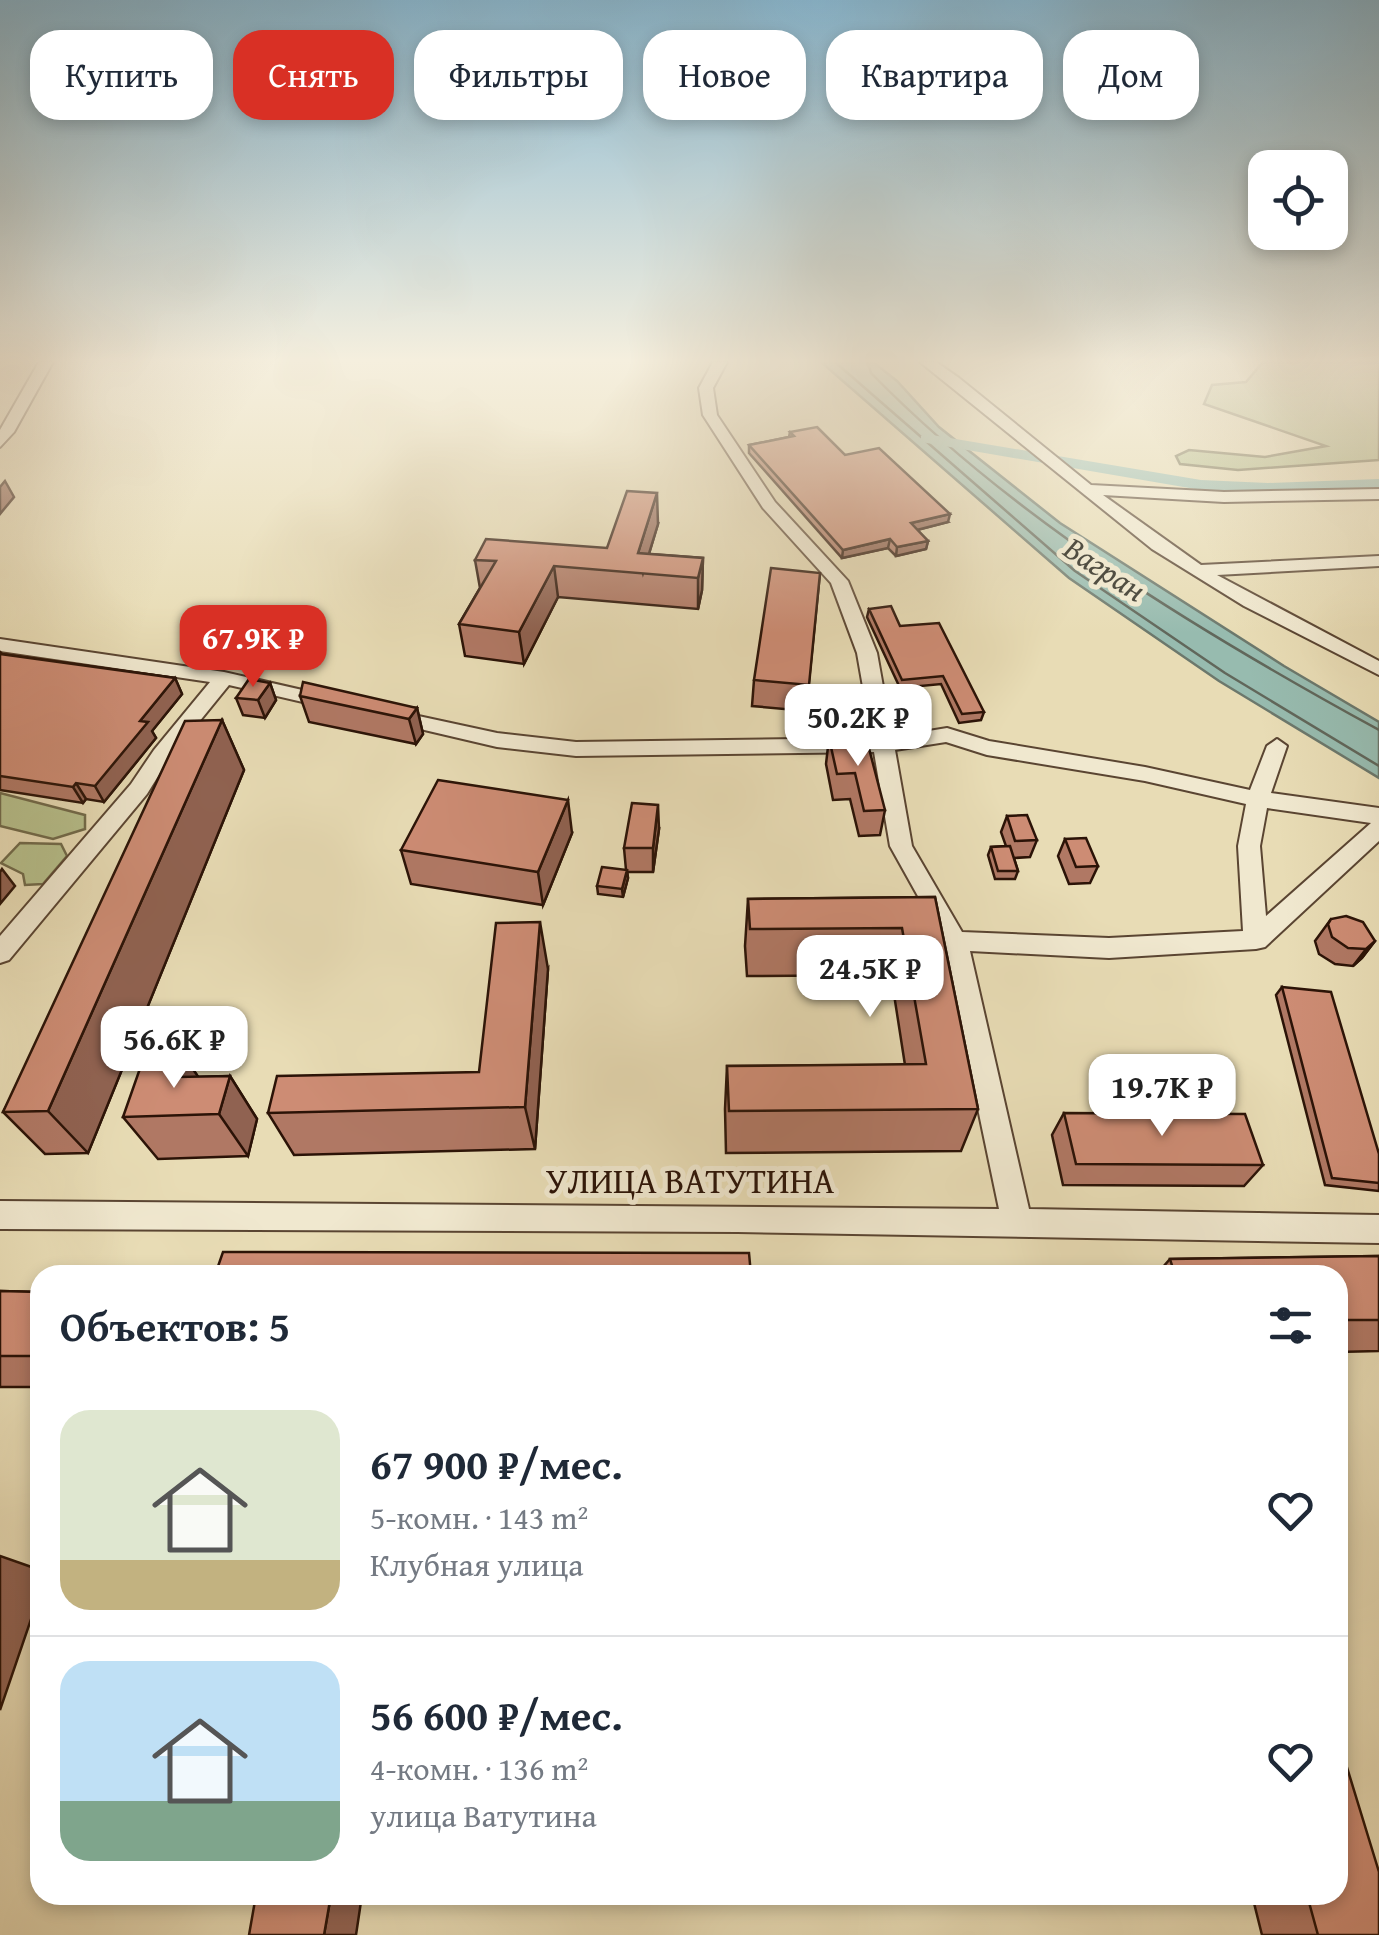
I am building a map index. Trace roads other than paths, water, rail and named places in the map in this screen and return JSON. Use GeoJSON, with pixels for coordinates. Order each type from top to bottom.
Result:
{"type":"FeatureCollection","features":[{"type":"Feature","properties":{"kind":"street"},"geometry":{"type":"LineString","coordinates":[[734,452],[769,505],[839,581],[867,652],[901,846],[955,942],[1018,1221]]}},
{"type":"Feature","properties":{"kind":"street"},"geometry":{"type":"LineString","coordinates":[[1044,452],[1128,524],[1197,571],[1258,607],[1379,668]]}},
{"type":"Feature","properties":{"kind":"street"},"geometry":{"type":"LineString","coordinates":[[1083,484],[1224,497],[1379,494]]}},
{"type":"Feature","properties":{"kind":"street"},"geometry":{"type":"LineString","coordinates":[[1197,571],[1379,561]]}},
{"type":"Feature","properties":{"kind":"street"},"geometry":{"type":"LineString","coordinates":[[0,644],[224,678],[497,740],[576,748],[886,745],[948,735],[987,748],[1127,770],[1258,799],[1379,816]]}},
{"type":"Feature","properties":{"kind":"street"},"geometry":{"type":"LineString","coordinates":[[0,953],[139,789],[224,678]]}},
{"type":"Feature","properties":{"kind":"street"},"geometry":{"type":"LineString","coordinates":[[1256,940],[1248,846],[1258,799],[1278,746]]}},
{"type":"Feature","properties":{"kind":"street"},"geometry":{"type":"LineString","coordinates":[[955,942],[1109,948],[1256,940],[1379,828]]}},
{"type":"Feature","properties":{"kind":"street","name":"УЛИЦА ВАТУТИНА"},"geometry":{"type":"LineString","coordinates":[[0,1215],[1018,1221],[1379,1229]]}},
{"type":"Feature","properties":{"kind":"water","name":"Вагран"},"geometry":{"type":"Polygon","coordinates":[[[925,452],[971,452],[1060,523],[1379,722],[1379,778],[1219,681],[1069,578],[925,452]]]}},
{"type":"Feature","properties":{"kind":"waterway"},"geometry":{"type":"LineString","coordinates":[[1012,452],[1132,476],[1223,487],[1379,484]]}}]}
